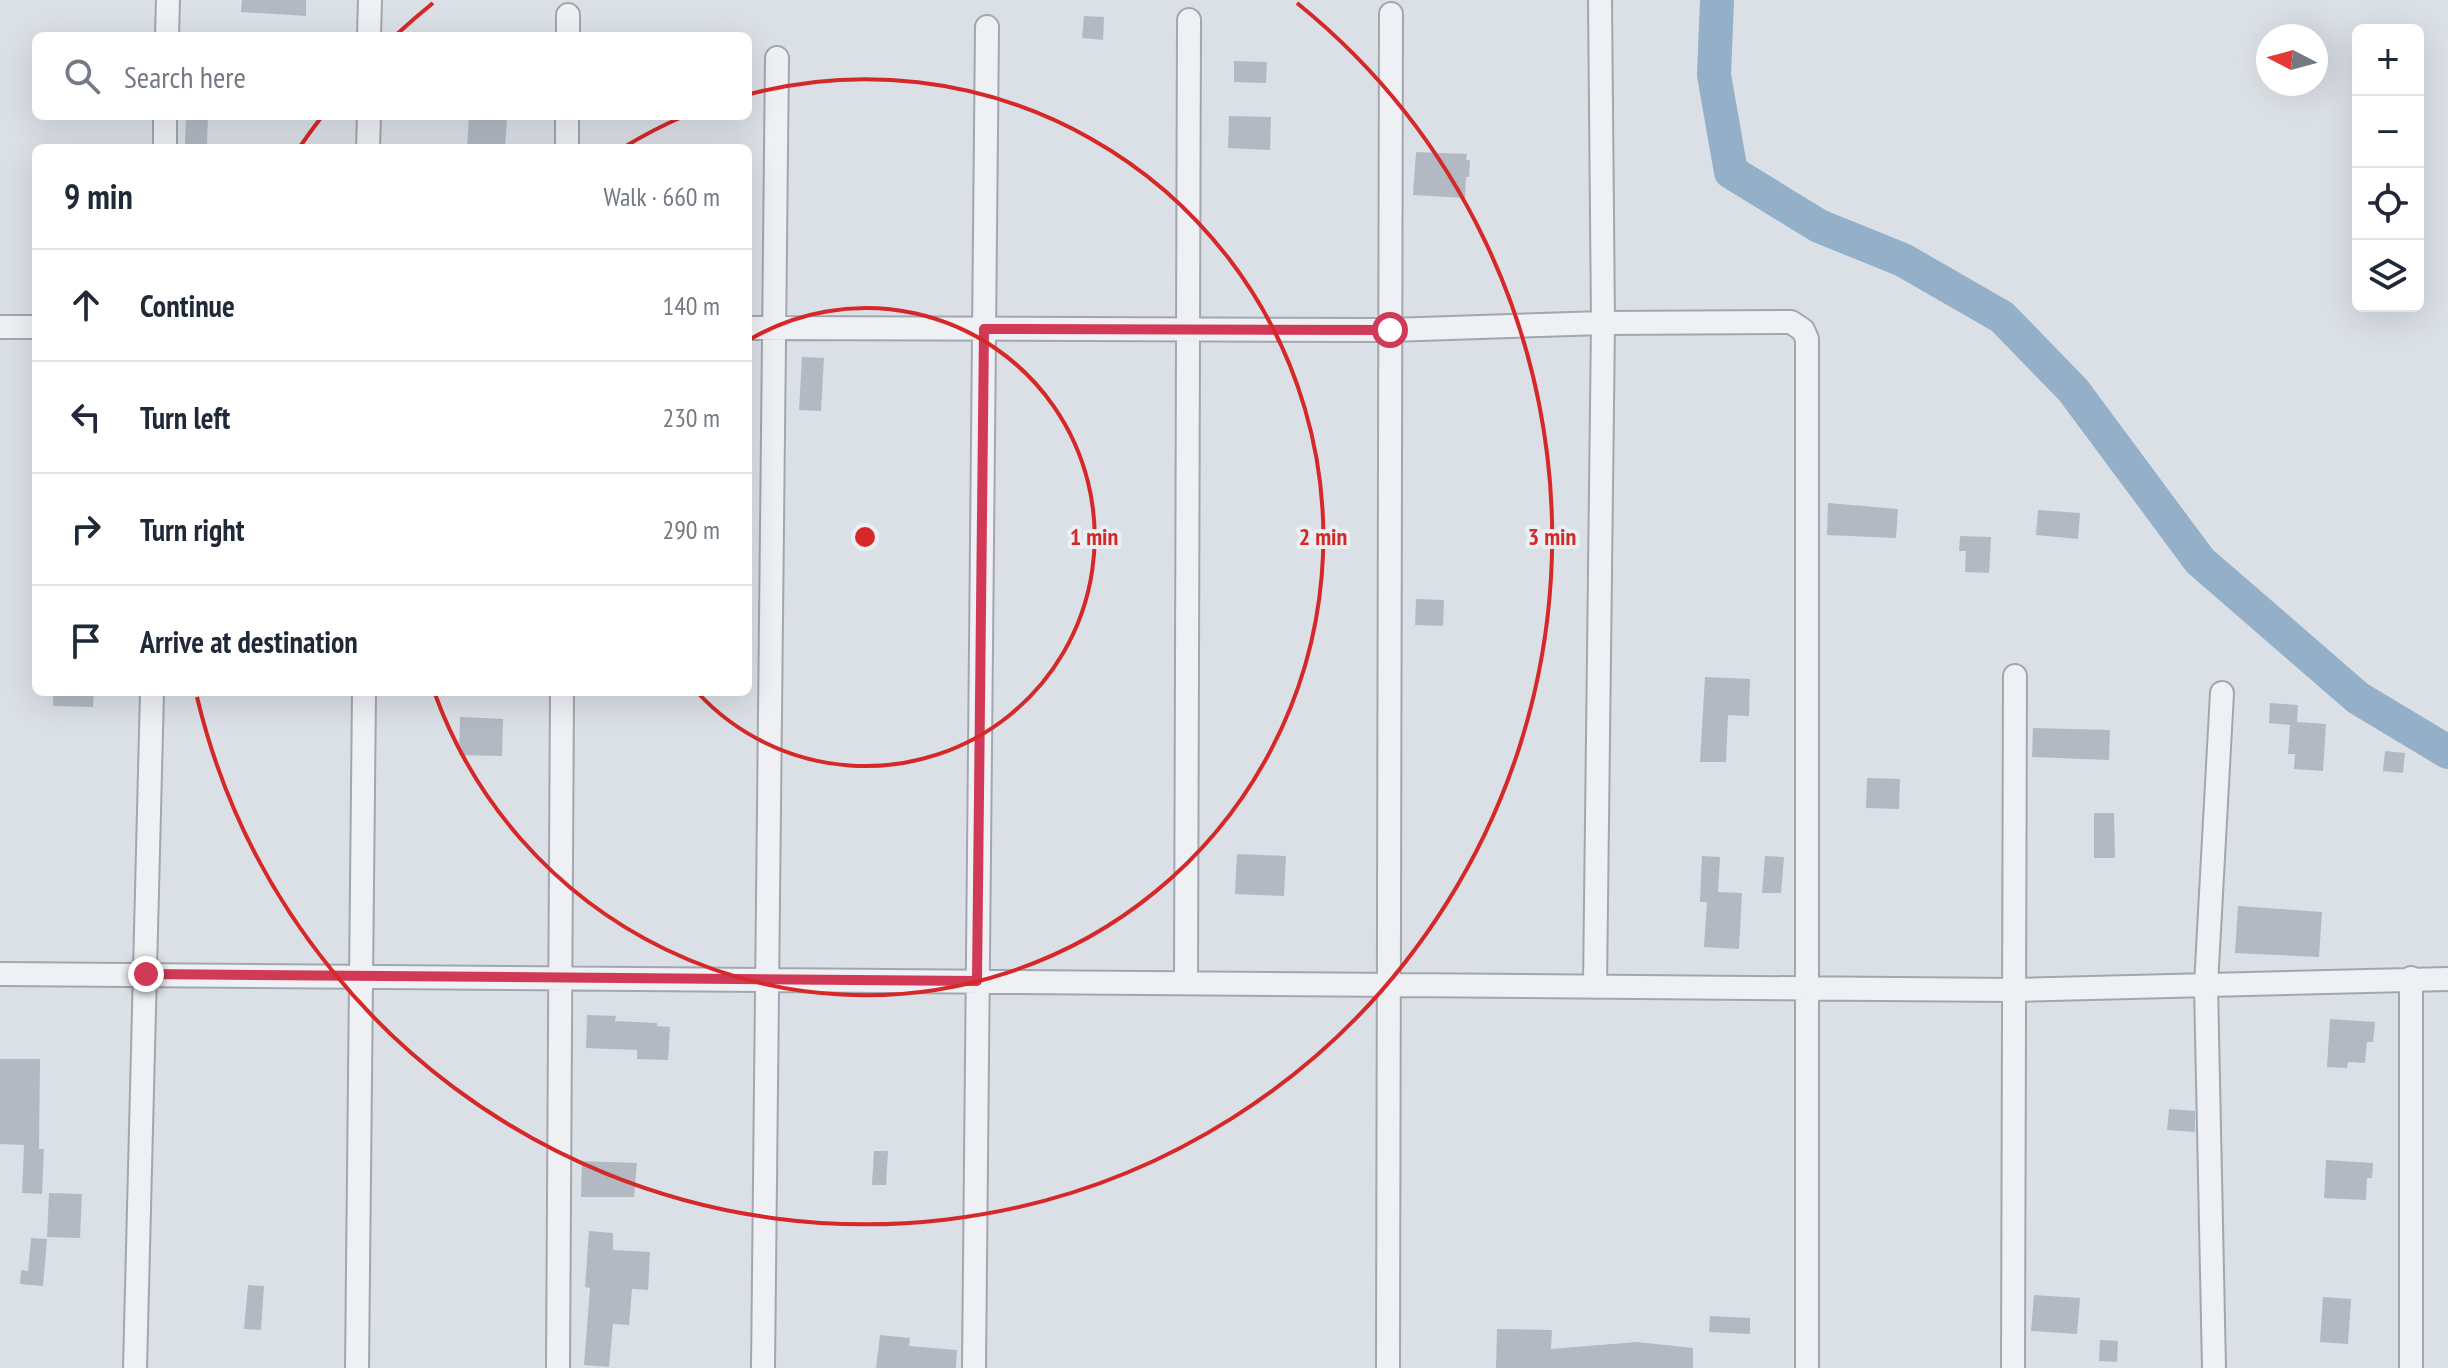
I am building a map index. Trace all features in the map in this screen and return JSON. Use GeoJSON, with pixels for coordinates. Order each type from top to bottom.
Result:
{"type":"FeatureCollection","features":[{"type":"Feature","properties":{"kind":"street"},"geometry":{"type":"LineString","coordinates":[[167,32],[168,0]]}},
{"type":"Feature","properties":{"kind":"street"},"geometry":{"type":"LineString","coordinates":[[369,32],[370,0]]}},
{"type":"Feature","properties":{"kind":"street"},"geometry":{"type":"LineString","coordinates":[[1595,987],[1603,323],[1600,0]]}},
{"type":"Feature","properties":{"kind":"street"},"geometry":{"type":"LineString","coordinates":[[1388,1368],[1391,14]]}},
{"type":"Feature","properties":{"kind":"street"},"geometry":{"type":"LineString","coordinates":[[1186,983],[1189,20]]}},
{"type":"Feature","properties":{"kind":"street"},"geometry":{"type":"LineString","coordinates":[[974,1368],[987,27]]}},
{"type":"Feature","properties":{"kind":"street"},"geometry":{"type":"LineString","coordinates":[[763,1368],[777,58]]}},
{"type":"Feature","properties":{"kind":"street"},"geometry":{"type":"LineString","coordinates":[[165,120],[165,144]]}},
{"type":"Feature","properties":{"kind":"street"},"geometry":{"type":"LineString","coordinates":[[368,144],[369,120]]}},
{"type":"Feature","properties":{"kind":"street"},"geometry":{"type":"LineString","coordinates":[[567,120],[567,144]]}},
{"type":"Feature","properties":{"kind":"street"},"geometry":{"type":"LineString","coordinates":[[752,328],[1390,330],[1603,323],[1791,322],[1803,330],[1807,339],[1807,1368]]}},
{"type":"Feature","properties":{"kind":"street"},"geometry":{"type":"LineString","coordinates":[[0,327],[32,327]]}},
{"type":"Feature","properties":{"kind":"street"},"geometry":{"type":"LineString","coordinates":[[2013,1368],[2015,676]]}},
{"type":"Feature","properties":{"kind":"street"},"geometry":{"type":"LineString","coordinates":[[2214,1368],[2206,985],[2222,693]]}},
{"type":"Feature","properties":{"kind":"street"},"geometry":{"type":"LineString","coordinates":[[135,1368],[152,696]]}},
{"type":"Feature","properties":{"kind":"street"},"geometry":{"type":"LineString","coordinates":[[357,1368],[364,696]]}},
{"type":"Feature","properties":{"kind":"street"},"geometry":{"type":"LineString","coordinates":[[558,1368],[562,696]]}},
{"type":"Feature","properties":{"kind":"street"},"geometry":{"type":"LineString","coordinates":[[0,974],[2014,990],[2448,979]]}},
{"type":"Feature","properties":{"kind":"street"},"geometry":{"type":"LineString","coordinates":[[2411,978],[2411,1368]]}},
{"type":"Feature","properties":{"kind":"building"},"geometry":{"type":"Polygon","coordinates":[[[242,0],[306,0],[306,16],[241,12],[242,0]]]}},
{"type":"Feature","properties":{"kind":"building"},"geometry":{"type":"Polygon","coordinates":[[[1084,16],[1104,17],[1103,40],[1082,38],[1084,16]]]}},
{"type":"Feature","properties":{"kind":"building"},"geometry":{"type":"Polygon","coordinates":[[[1234,61],[1267,62],[1266,83],[1234,82],[1234,61]]]}},
{"type":"Feature","properties":{"kind":"building"},"geometry":{"type":"Polygon","coordinates":[[[1229,116],[1271,117],[1270,150],[1228,148],[1229,116]]]}},
{"type":"Feature","properties":{"kind":"building"},"geometry":{"type":"Polygon","coordinates":[[[186,120],[208,120],[207,144],[185,144],[186,120]]]}},
{"type":"Feature","properties":{"kind":"building"},"geometry":{"type":"Polygon","coordinates":[[[469,120],[507,120],[505,144],[467,144],[469,120]]]}},
{"type":"Feature","properties":{"kind":"building"},"geometry":{"type":"Polygon","coordinates":[[[1416,152],[1467,154],[1466,160],[1470,160],[1465,198],[1413,195],[1416,152]]]}},
{"type":"Feature","properties":{"kind":"building"},"geometry":{"type":"Polygon","coordinates":[[[802,357],[824,358],[821,411],[799,410],[802,357]]]}},
{"type":"Feature","properties":{"kind":"building"},"geometry":{"type":"Polygon","coordinates":[[[1828,503],[1898,509],[1896,538],[1827,535],[1828,503]]]}},
{"type":"Feature","properties":{"kind":"building"},"geometry":{"type":"Polygon","coordinates":[[[2038,510],[2080,513],[2078,539],[2036,535],[2038,510]]]}},
{"type":"Feature","properties":{"kind":"building"},"geometry":{"type":"Polygon","coordinates":[[[1960,536],[1991,537],[1989,573],[1965,572],[1966,551],[1959,551],[1960,536]]]}},
{"type":"Feature","properties":{"kind":"building"},"geometry":{"type":"Polygon","coordinates":[[[1416,599],[1444,600],[1443,626],[1415,625],[1416,599]]]}},
{"type":"Feature","properties":{"kind":"building"},"geometry":{"type":"Polygon","coordinates":[[[1705,677],[1750,679],[1749,716],[1728,715],[1726,762],[1700,762],[1705,677]]]}},
{"type":"Feature","properties":{"kind":"building"},"geometry":{"type":"Polygon","coordinates":[[[53,696],[94,696],[93,707],[53,706],[53,696]]]}},
{"type":"Feature","properties":{"kind":"building"},"geometry":{"type":"Polygon","coordinates":[[[2270,703],[2298,705],[2297,722],[2326,724],[2323,771],[2294,769],[2295,754],[2288,754],[2290,725],[2269,723],[2270,703]]]}},
{"type":"Feature","properties":{"kind":"building"},"geometry":{"type":"Polygon","coordinates":[[[460,717],[503,719],[502,756],[459,755],[460,717]]]}},
{"type":"Feature","properties":{"kind":"building"},"geometry":{"type":"Polygon","coordinates":[[[2033,728],[2110,730],[2109,760],[2032,757],[2033,728]]]}},
{"type":"Feature","properties":{"kind":"building"},"geometry":{"type":"Polygon","coordinates":[[[2385,751],[2405,753],[2403,773],[2383,771],[2385,751]]]}},
{"type":"Feature","properties":{"kind":"building"},"geometry":{"type":"Polygon","coordinates":[[[1867,778],[1900,779],[1899,809],[1866,808],[1867,778]]]}},
{"type":"Feature","properties":{"kind":"building"},"geometry":{"type":"Polygon","coordinates":[[[2094,813],[2114,813],[2115,858],[2094,858],[2094,813]]]}},
{"type":"Feature","properties":{"kind":"building"},"geometry":{"type":"Polygon","coordinates":[[[1237,854],[1286,856],[1284,896],[1235,894],[1237,854]]]}},
{"type":"Feature","properties":{"kind":"building"},"geometry":{"type":"Polygon","coordinates":[[[1702,856],[1720,857],[1718,892],[1742,893],[1739,949],[1704,947],[1707,902],[1700,902],[1702,856]]]}},
{"type":"Feature","properties":{"kind":"building"},"geometry":{"type":"Polygon","coordinates":[[[1765,856],[1784,857],[1781,893],[1762,893],[1765,856]]]}},
{"type":"Feature","properties":{"kind":"building"},"geometry":{"type":"Polygon","coordinates":[[[2238,906],[2322,912],[2319,957],[2235,953],[2238,906]]]}},
{"type":"Feature","properties":{"kind":"building"},"geometry":{"type":"Polygon","coordinates":[[[587,1015],[616,1016],[615,1021],[657,1023],[657,1026],[670,1027],[668,1060],[637,1059],[637,1050],[586,1048],[587,1015]]]}},
{"type":"Feature","properties":{"kind":"building"},"geometry":{"type":"Polygon","coordinates":[[[2330,1019],[2375,1022],[2373,1042],[2367,1042],[2365,1063],[2348,1062],[2347,1068],[2327,1067],[2330,1019]]]}},
{"type":"Feature","properties":{"kind":"building"},"geometry":{"type":"Polygon","coordinates":[[[0,1059],[40,1059],[39,1149],[44,1149],[42,1194],[22,1193],[24,1145],[0,1144],[0,1059]]]}},
{"type":"Feature","properties":{"kind":"building"},"geometry":{"type":"Polygon","coordinates":[[[2169,1109],[2195,1111],[2195,1132],[2167,1130],[2169,1109]]]}},
{"type":"Feature","properties":{"kind":"building"},"geometry":{"type":"Polygon","coordinates":[[[874,1151],[888,1151],[886,1185],[872,1185],[874,1151]]]}},
{"type":"Feature","properties":{"kind":"building"},"geometry":{"type":"Polygon","coordinates":[[[2326,1160],[2373,1163],[2372,1178],[2367,1178],[2366,1200],[2324,1198],[2326,1160]]]}},
{"type":"Feature","properties":{"kind":"building"},"geometry":{"type":"Polygon","coordinates":[[[582,1161],[637,1163],[634,1197],[581,1197],[582,1161]]]}},
{"type":"Feature","properties":{"kind":"building"},"geometry":{"type":"Polygon","coordinates":[[[49,1193],[82,1194],[80,1238],[47,1237],[49,1193]]]}},
{"type":"Feature","properties":{"kind":"building"},"geometry":{"type":"Polygon","coordinates":[[[589,1231],[613,1233],[613,1250],[650,1252],[648,1290],[632,1289],[629,1325],[613,1324],[609,1367],[584,1365],[590,1288],[585,1287],[589,1231]]]}},
{"type":"Feature","properties":{"kind":"building"},"geometry":{"type":"Polygon","coordinates":[[[31,1238],[47,1239],[43,1286],[20,1284],[21,1270],[28,1271],[31,1238]]]}},
{"type":"Feature","properties":{"kind":"building"},"geometry":{"type":"Polygon","coordinates":[[[248,1285],[264,1286],[261,1330],[244,1329],[248,1285]]]}},
{"type":"Feature","properties":{"kind":"building"},"geometry":{"type":"Polygon","coordinates":[[[2034,1295],[2080,1298],[2077,1334],[2031,1331],[2034,1295]]]}},
{"type":"Feature","properties":{"kind":"building"},"geometry":{"type":"Polygon","coordinates":[[[2323,1297],[2351,1299],[2348,1344],[2320,1342],[2323,1297]]]}},
{"type":"Feature","properties":{"kind":"building"},"geometry":{"type":"Polygon","coordinates":[[[1710,1316],[1750,1318],[1750,1334],[1709,1332],[1710,1316]]]}},
{"type":"Feature","properties":{"kind":"building"},"geometry":{"type":"Polygon","coordinates":[[[1497,1329],[1552,1330],[1551,1349],[1637,1342],[1693,1348],[1693,1368],[1496,1368],[1497,1329]]]}},
{"type":"Feature","properties":{"kind":"building"},"geometry":{"type":"Polygon","coordinates":[[[880,1335],[910,1338],[909,1346],[957,1350],[956,1368],[876,1368],[880,1335]]]}},
{"type":"Feature","properties":{"kind":"building"},"geometry":{"type":"Polygon","coordinates":[[[2100,1340],[2118,1341],[2117,1362],[2099,1361],[2100,1340]]]}},
{"type":"Feature","properties":{"kind":"waterway"},"geometry":{"type":"LineString","coordinates":[[1717,0],[1714,75],[1731,172],[1819,226],[1903,260],[2002,317],[2073,390],[2200,561],[2358,698],[2448,752]]}},
{"type":"Feature","properties":{"kind":"route"},"geometry":{"type":"LineString","coordinates":[[146,974],[977,981],[984,329],[1390,330]]}}]}
